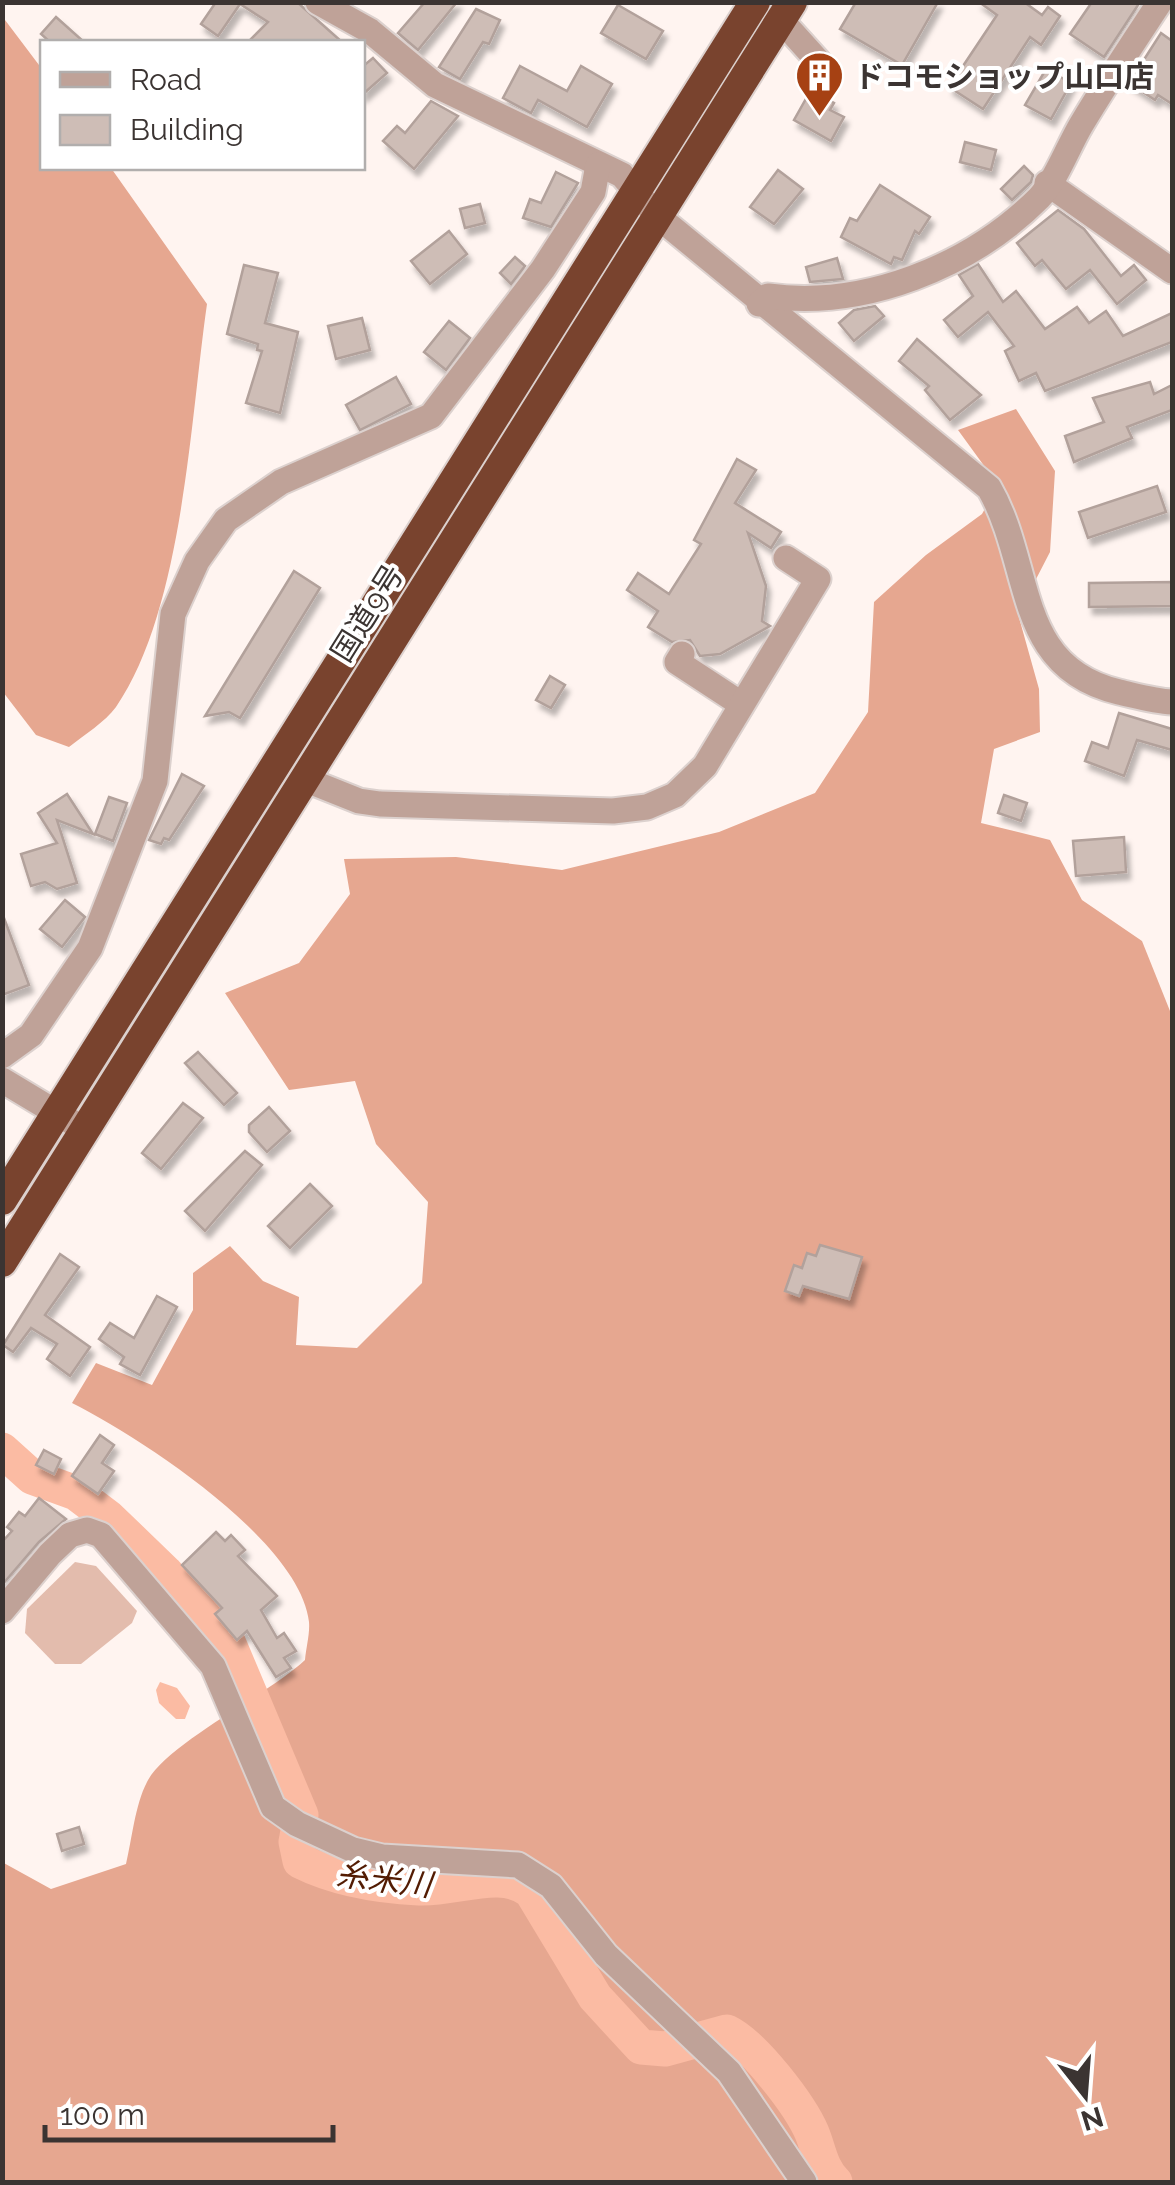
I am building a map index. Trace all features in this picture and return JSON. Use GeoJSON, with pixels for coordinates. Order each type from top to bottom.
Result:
{"type":"FeatureCollection","features":[{"type":"Feature","properties":{"kind":"highway","name":"国道9号"},"geometry":{"type":"LineString","coordinates":[[2,1262],[304,779],[646,204],[755,2]]}},
{"type":"Feature","properties":{"kind":"highway","name":"国道9号"},"geometry":{"type":"LineString","coordinates":[[2,1200],[646,204],[786,11]]}},
{"type":"Feature","properties":{"kind":"street"},"geometry":{"type":"LineString","coordinates":[[318,2],[370,31],[436,85],[622,175],[646,204],[759,304],[990,488],[1006,518],[1025,594],[1050,654],[1095,686],[1172,702]]}},
{"type":"Feature","properties":{"kind":"street"},"geometry":{"type":"LineString","coordinates":[[759,304],[768,296],[803,301],[851,297],[936,268],[980,248],[1042,195],[1160,2]]}},
{"type":"Feature","properties":{"kind":"street"},"geometry":{"type":"LineString","coordinates":[[786,11],[818,61]]}},
{"type":"Feature","properties":{"kind":"street"},"geometry":{"type":"LineString","coordinates":[[2,1056],[32,1035],[90,948],[156,780],[164,670],[173,614],[197,561],[226,520],[281,482],[431,416],[543,269],[594,192],[598,165]]}},
{"type":"Feature","properties":{"kind":"street"},"geometry":{"type":"LineString","coordinates":[[1048,183],[1172,272]]}},
{"type":"Feature","properties":{"kind":"street"},"geometry":{"type":"LineString","coordinates":[[304,779],[359,801],[380,804],[612,811],[647,807],[675,794],[705,766],[818,579],[786,558]]}},
{"type":"Feature","properties":{"kind":"street"},"geometry":{"type":"LineString","coordinates":[[682,654],[678,662],[741,704]]}},
{"type":"Feature","properties":{"kind":"street"},"geometry":{"type":"LineString","coordinates":[[2,1080],[84,1130]]}},
{"type":"Feature","properties":{"kind":"street"},"geometry":{"type":"LineString","coordinates":[[2,1611],[70,1535],[87,1530],[101,1536],[212,1666],[273,1807],[297,1824],[352,1850],[382,1857],[518,1865],[551,1886],[606,1956],[729,2072],[804,2182]]}},
{"type":"Feature","properties":{"kind":"shaded area"},"geometry":{"type":"Polygon","coordinates":[[[2,16],[40,66],[40,170],[112,170],[207,304],[170,568],[138,666],[116,707],[69,747],[36,735],[3,692],[2,16]]]}},
{"type":"Feature","properties":{"kind":"shaded area"},"geometry":{"type":"Polygon","coordinates":[[[1016,409],[1055,471],[1050,552],[1018,614],[1039,689],[1040,732],[994,749],[981,823],[1050,840],[1082,900],[1142,941],[1172,1016],[1172,2182],[3,2182],[2,1862],[51,1889],[126,1864],[140,1801],[158,1767],[305,1660],[309,1631],[299,1591],[278,1558],[248,1526],[174,1466],[72,1403],[96,1363],[152,1385],[193,1310],[193,1273],[230,1246],[263,1281],[299,1297],[296,1345],[357,1348],[422,1283],[428,1202],[376,1144],[355,1081],[289,1090],[225,993],[299,963],[350,894],[344,859],[456,857],[562,870],[719,832],[815,793],[868,712],[874,602],[926,555],[982,514],[998,485],[958,430],[1016,409]]]}},
{"type":"Feature","properties":{"kind":"shaded area"},"geometry":{"type":"Polygon","coordinates":[[[75,1562],[96,1566],[137,1611],[132,1623],[81,1664],[55,1664],[25,1633],[27,1609],[75,1562]]]}},
{"type":"Feature","properties":{"kind":"shaded area"},"geometry":{"type":"Polygon","coordinates":[[[160,1682],[177,1688],[190,1706],[185,1719],[176,1719],[159,1703],[156,1690],[160,1682]]]}},
{"type":"Feature","properties":{"kind":"building"},"geometry":{"type":"Polygon","coordinates":[[[216,2],[297,2],[340,40],[250,40],[268,22],[240,4],[218,36],[201,24],[216,2]]]}},
{"type":"Feature","properties":{"kind":"building"},"geometry":{"type":"Polygon","coordinates":[[[425,2],[457,2],[418,50],[398,33],[425,2]]]}},
{"type":"Feature","properties":{"kind":"building"},"geometry":{"type":"Polygon","coordinates":[[[856,2],[938,2],[902,65],[840,29],[856,2]]]}},
{"type":"Feature","properties":{"kind":"building"},"geometry":{"type":"Polygon","coordinates":[[[979,2],[1024,2],[1042,15],[1048,7],[1060,16],[1041,45],[1030,37],[983,109],[949,87],[997,15],[979,2]]]}},
{"type":"Feature","properties":{"kind":"building"},"geometry":{"type":"Polygon","coordinates":[[[1092,2],[1140,2],[1104,57],[1070,34],[1092,2]]]}},
{"type":"Feature","properties":{"kind":"building"},"geometry":{"type":"Polygon","coordinates":[[[618,5],[663,31],[646,59],[601,33],[618,5]]]}},
{"type":"Feature","properties":{"kind":"building"},"geometry":{"type":"Polygon","coordinates":[[[476,9],[500,20],[489,44],[483,42],[460,79],[439,67],[476,9]]]}},
{"type":"Feature","properties":{"kind":"building"},"geometry":{"type":"Polygon","coordinates":[[[56,17],[82,40],[48,40],[41,34],[56,17]]]}},
{"type":"Feature","properties":{"kind":"building"},"geometry":{"type":"Polygon","coordinates":[[[1161,33],[1172,41],[1172,104],[1158,95],[1155,100],[1129,83],[1161,33]]]}},
{"type":"Feature","properties":{"kind":"building"},"geometry":{"type":"Polygon","coordinates":[[[373,58],[387,73],[365,92],[365,65],[373,58]]]}},
{"type":"Feature","properties":{"kind":"building"},"geometry":{"type":"Polygon","coordinates":[[[520,66],[567,91],[581,66],[612,84],[587,127],[538,100],[531,113],[503,98],[520,66]]]}},
{"type":"Feature","properties":{"kind":"building"},"geometry":{"type":"Polygon","coordinates":[[[1046,69],[1071,83],[1051,119],[1025,105],[1046,69]]]}},
{"type":"Feature","properties":{"kind":"building","name":"ドコモショップ山口店"},"geometry":{"type":"Polygon","coordinates":[[[820,95],[834,103],[830,110],[844,117],[831,141],[794,120],[807,97],[816,102],[820,95]]]}},
{"type":"Feature","properties":{"kind":"building"},"geometry":{"type":"Polygon","coordinates":[[[431,101],[458,116],[414,169],[383,141],[397,126],[405,133],[431,101]]]}},
{"type":"Feature","properties":{"kind":"building"},"geometry":{"type":"Polygon","coordinates":[[[965,142],[996,150],[991,170],[960,162],[965,142]]]}},
{"type":"Feature","properties":{"kind":"building"},"geometry":{"type":"Polygon","coordinates":[[[1024,166],[1033,175],[1031,182],[1012,200],[1001,189],[1024,166]]]}},
{"type":"Feature","properties":{"kind":"building"},"geometry":{"type":"Polygon","coordinates":[[[778,170],[803,189],[774,224],[750,207],[778,170]]]}},
{"type":"Feature","properties":{"kind":"building"},"geometry":{"type":"Polygon","coordinates":[[[556,172],[578,183],[551,227],[523,218],[530,199],[541,203],[556,172]]]}},
{"type":"Feature","properties":{"kind":"building"},"geometry":{"type":"Polygon","coordinates":[[[880,185],[930,217],[919,234],[915,231],[902,260],[894,257],[891,264],[841,237],[850,218],[857,221],[880,185]]]}},
{"type":"Feature","properties":{"kind":"building"},"geometry":{"type":"Polygon","coordinates":[[[480,204],[485,223],[465,228],[460,209],[480,204]]]}},
{"type":"Feature","properties":{"kind":"building"},"geometry":{"type":"Polygon","coordinates":[[[1058,210],[1084,229],[1121,276],[1134,265],[1146,280],[1117,304],[1090,270],[1066,289],[1042,260],[1035,266],[1017,243],[1058,210]]]}},
{"type":"Feature","properties":{"kind":"building"},"geometry":{"type":"Polygon","coordinates":[[[449,231],[467,254],[430,284],[411,261],[449,231]]]}},
{"type":"Feature","properties":{"kind":"building"},"geometry":{"type":"Polygon","coordinates":[[[515,257],[525,266],[511,284],[500,273],[515,257]]]}},
{"type":"Feature","properties":{"kind":"building"},"geometry":{"type":"Polygon","coordinates":[[[837,258],[843,279],[810,282],[806,267],[837,258]]]}},
{"type":"Feature","properties":{"kind":"building"},"geometry":{"type":"Polygon","coordinates":[[[978,264],[1003,302],[1016,291],[1045,329],[1077,307],[1089,323],[1106,311],[1123,336],[1172,313],[1172,342],[1045,391],[1036,373],[1019,381],[1005,351],[1014,346],[988,312],[958,337],[944,320],[973,296],[959,275],[978,264]]]}},
{"type":"Feature","properties":{"kind":"building"},"geometry":{"type":"Polygon","coordinates":[[[244,265],[278,273],[265,323],[298,332],[280,413],[246,403],[262,351],[257,350],[258,344],[227,334],[244,265]]]}},
{"type":"Feature","properties":{"kind":"building"},"geometry":{"type":"Polygon","coordinates":[[[875,306],[884,316],[854,341],[839,323],[854,310],[875,306]]]}},
{"type":"Feature","properties":{"kind":"building"},"geometry":{"type":"Polygon","coordinates":[[[362,318],[370,350],[336,359],[328,326],[362,318]]]}},
{"type":"Feature","properties":{"kind":"building"},"geometry":{"type":"Polygon","coordinates":[[[449,321],[470,338],[446,370],[424,352],[449,321]]]}},
{"type":"Feature","properties":{"kind":"building"},"geometry":{"type":"Polygon","coordinates":[[[917,339],[981,395],[950,420],[925,390],[929,386],[899,361],[917,339]]]}},
{"type":"Feature","properties":{"kind":"building"},"geometry":{"type":"Polygon","coordinates":[[[396,377],[411,404],[360,430],[346,405],[396,377]]]}},
{"type":"Feature","properties":{"kind":"building"},"geometry":{"type":"Polygon","coordinates":[[[1150,382],[1154,394],[1172,385],[1172,410],[1127,427],[1132,438],[1074,462],[1065,436],[1104,422],[1093,398],[1150,382]]]}},
{"type":"Feature","properties":{"kind":"building"},"geometry":{"type":"Polygon","coordinates":[[[737,459],[756,470],[735,503],[781,532],[771,548],[748,533],[766,586],[762,621],[770,626],[720,654],[700,656],[690,640],[672,642],[648,627],[658,611],[627,590],[638,573],[669,594],[701,544],[694,540],[737,459]]]}},
{"type":"Feature","properties":{"kind":"building"},"geometry":{"type":"Polygon","coordinates":[[[1157,486],[1166,512],[1088,538],[1079,512],[1157,486]]]}},
{"type":"Feature","properties":{"kind":"building"},"geometry":{"type":"Polygon","coordinates":[[[294,571],[320,588],[240,718],[229,712],[205,716],[294,571]]]}},
{"type":"Feature","properties":{"kind":"building"},"geometry":{"type":"Polygon","coordinates":[[[1172,582],[1172,606],[1089,607],[1089,583],[1172,582]]]}},
{"type":"Feature","properties":{"kind":"building"},"geometry":{"type":"Polygon","coordinates":[[[550,676],[565,685],[551,708],[536,700],[550,676]]]}},
{"type":"Feature","properties":{"kind":"building"},"geometry":{"type":"Polygon","coordinates":[[[1119,713],[1172,729],[1172,750],[1137,740],[1124,776],[1085,761],[1092,742],[1108,748],[1119,713]]]}},
{"type":"Feature","properties":{"kind":"building"},"geometry":{"type":"Polygon","coordinates":[[[182,774],[204,786],[169,840],[164,838],[161,844],[149,840],[182,774]]]}},
{"type":"Feature","properties":{"kind":"building"},"geometry":{"type":"Polygon","coordinates":[[[67,794],[93,834],[57,820],[77,883],[57,889],[45,882],[31,886],[21,854],[57,843],[38,813],[67,794]]]}},
{"type":"Feature","properties":{"kind":"building"},"geometry":{"type":"Polygon","coordinates":[[[1004,795],[1027,803],[1021,821],[998,813],[1004,795]]]}},
{"type":"Feature","properties":{"kind":"building"},"geometry":{"type":"Polygon","coordinates":[[[109,797],[127,803],[113,841],[95,834],[109,797]]]}},
{"type":"Feature","properties":{"kind":"building"},"geometry":{"type":"Polygon","coordinates":[[[1124,837],[1126,872],[1076,876],[1073,841],[1124,837]]]}},
{"type":"Feature","properties":{"kind":"building"},"geometry":{"type":"Polygon","coordinates":[[[65,900],[85,917],[62,947],[40,929],[65,900]]]}},
{"type":"Feature","properties":{"kind":"building"},"geometry":{"type":"Polygon","coordinates":[[[2,919],[29,985],[2,995],[2,919]]]}},
{"type":"Feature","properties":{"kind":"building"},"geometry":{"type":"Polygon","coordinates":[[[198,1052],[237,1093],[224,1105],[185,1063],[198,1052]]]}},
{"type":"Feature","properties":{"kind":"building"},"geometry":{"type":"Polygon","coordinates":[[[183,1103],[203,1118],[161,1169],[142,1153],[183,1103]]]}},
{"type":"Feature","properties":{"kind":"building"},"geometry":{"type":"Polygon","coordinates":[[[269,1107],[290,1131],[267,1152],[249,1132],[249,1125],[269,1107]]]}},
{"type":"Feature","properties":{"kind":"building"},"geometry":{"type":"Polygon","coordinates":[[[245,1151],[262,1165],[205,1231],[185,1211],[245,1151]]]}},
{"type":"Feature","properties":{"kind":"building"},"geometry":{"type":"Polygon","coordinates":[[[310,1184],[332,1206],[290,1248],[268,1226],[310,1184]]]}},
{"type":"Feature","properties":{"kind":"building"},"geometry":{"type":"Polygon","coordinates":[[[820,1245],[862,1257],[849,1299],[803,1286],[799,1296],[785,1291],[794,1265],[802,1268],[807,1253],[816,1256],[820,1245]]]}},
{"type":"Feature","properties":{"kind":"building"},"geometry":{"type":"Polygon","coordinates":[[[60,1254],[79,1267],[45,1315],[90,1347],[70,1376],[47,1359],[57,1344],[31,1328],[13,1352],[3,1345],[60,1254]]]}},
{"type":"Feature","properties":{"kind":"building"},"geometry":{"type":"Polygon","coordinates":[[[157,1296],[177,1307],[140,1375],[120,1364],[124,1357],[99,1339],[110,1323],[134,1338],[157,1296]]]}},
{"type":"Feature","properties":{"kind":"building"},"geometry":{"type":"Polygon","coordinates":[[[100,1435],[114,1445],[102,1463],[114,1471],[98,1494],[72,1476],[100,1435]]]}},
{"type":"Feature","properties":{"kind":"building"},"geometry":{"type":"Polygon","coordinates":[[[44,1450],[61,1459],[54,1474],[36,1465],[44,1450]]]}},
{"type":"Feature","properties":{"kind":"building"},"geometry":{"type":"Polygon","coordinates":[[[39,1498],[66,1519],[39,1542],[2,1585],[2,1542],[12,1531],[7,1527],[19,1512],[25,1516],[39,1498]]]}},
{"type":"Feature","properties":{"kind":"building"},"geometry":{"type":"Polygon","coordinates":[[[216,1532],[225,1541],[231,1535],[245,1550],[238,1556],[277,1596],[261,1610],[277,1638],[284,1633],[296,1651],[284,1658],[291,1668],[276,1677],[247,1631],[237,1640],[215,1614],[222,1608],[182,1565],[216,1532]]]}},
{"type":"Feature","properties":{"kind":"building"},"geometry":{"type":"Polygon","coordinates":[[[79,1827],[84,1844],[62,1851],[57,1834],[79,1827]]]}},
{"type":"Feature","properties":{"kind":"waterway","name":"糸米川"},"geometry":{"type":"LineString","coordinates":[[2,1450],[32,1477],[76,1493],[109,1518],[165,1572],[229,1644],[301,1815],[296,1842],[300,1861],[343,1877],[389,1885],[433,1888],[492,1880],[519,1884],[531,1891],[595,1997],[641,2047],[665,2049],[727,2032],[750,2049],[797,2107],[812,2133],[823,2165],[835,2182]]}},
{"type":"Feature","properties":{"kind":"place","name":"ドコモショップ山口店"},"geometry":{"type":"Point","coordinates":[819,118]}}]}
